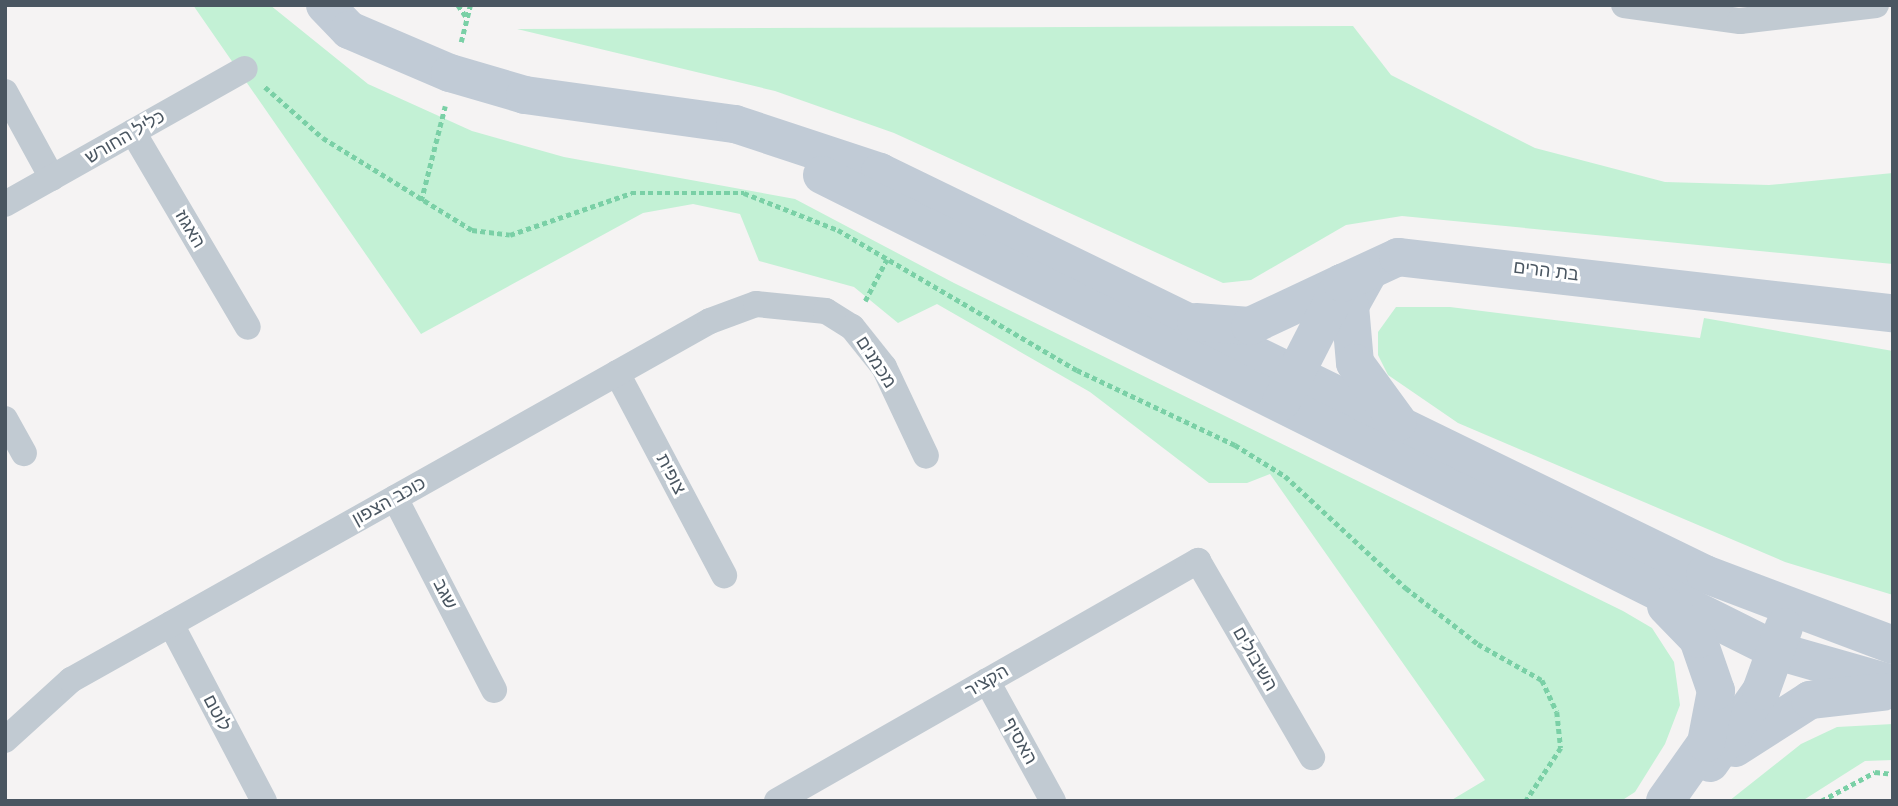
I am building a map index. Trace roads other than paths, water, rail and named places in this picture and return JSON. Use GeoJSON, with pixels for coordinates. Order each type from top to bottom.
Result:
{"type":"FeatureCollection","features":[{"type":"Feature","properties":{"kind":"main road"},"geometry":{"type":"LineString","coordinates":[[325,5],[349,30],[450,73],[525,94],[735,124],[956,204],[1178,319],[1286,392],[1419,438],[1789,608],[1893,645]]}},
{"type":"Feature","properties":{"kind":"main road"},"geometry":{"type":"LineString","coordinates":[[735,124],[804,167],[1286,392],[1630,580],[1777,651],[1893,684]]}},
{"type":"Feature","properties":{"kind":"main road","name":"בת הרים"},"geometry":{"type":"LineString","coordinates":[[1178,319],[1250,326],[1384,261],[1436,257],[1893,313]]}},
{"type":"Feature","properties":{"kind":"main road"},"geometry":{"type":"LineString","coordinates":[[1384,261],[1360,282],[1350,306],[1350,340],[1369,389],[1419,438]]}},
{"type":"Feature","properties":{"kind":"main road"},"geometry":{"type":"LineString","coordinates":[[1286,392],[1342,283]]}},
{"type":"Feature","properties":{"kind":"main road"},"geometry":{"type":"LineString","coordinates":[[1630,580],[1677,615],[1698,639],[1716,691],[1706,743],[1665,801]]}},
{"type":"Feature","properties":{"kind":"main road"},"geometry":{"type":"LineString","coordinates":[[1699,775],[1732,738],[1777,651],[1789,608]]}},
{"type":"Feature","properties":{"kind":"main road"},"geometry":{"type":"LineString","coordinates":[[1670,801],[1699,775],[1778,715],[1810,700],[1838,692],[1893,694]]}},
{"type":"Feature","properties":{"kind":"street"},"geometry":{"type":"LineString","coordinates":[[1624,5],[1740,21],[1876,5]]}},
{"type":"Feature","properties":{"kind":"street","name":"כליל החורש"},"geometry":{"type":"LineString","coordinates":[[5,204],[244,69]]}},
{"type":"Feature","properties":{"kind":"street"},"geometry":{"type":"LineString","coordinates":[[5,92],[52,178]]}},
{"type":"Feature","properties":{"kind":"street","name":"האגוז"},"geometry":{"type":"LineString","coordinates":[[133,132],[248,327]]}},
{"type":"Feature","properties":{"kind":"street","name":"כוכב הצפון"},"geometry":{"type":"LineString","coordinates":[[5,740],[71,680],[710,321],[756,304],[793,304]]}},
{"type":"Feature","properties":{"kind":"street","name":"מכמנים"},"geometry":{"type":"LineString","coordinates":[[793,304],[852,327],[884,367],[926,456]]}},
{"type":"Feature","properties":{"kind":"street","name":"צופית"},"geometry":{"type":"LineString","coordinates":[[617,373],[724,575]]}},
{"type":"Feature","properties":{"kind":"street"},"geometry":{"type":"LineString","coordinates":[[5,419],[24,453]]}},
{"type":"Feature","properties":{"kind":"street","name":"שגב"},"geometry":{"type":"LineString","coordinates":[[395,498],[494,690]]}},
{"type":"Feature","properties":{"kind":"street","name":"הקציר"},"geometry":{"type":"LineString","coordinates":[[777,801],[1198,561]]}},
{"type":"Feature","properties":{"kind":"street","name":"השיבולים"},"geometry":{"type":"LineString","coordinates":[[1198,561],[1312,757]]}},
{"type":"Feature","properties":{"kind":"street","name":"לוטם"},"geometry":{"type":"LineString","coordinates":[[170,625],[264,801]]}},
{"type":"Feature","properties":{"kind":"street","name":"האסיף"},"geometry":{"type":"LineString","coordinates":[[986,681],[1053,801]]}}]}
